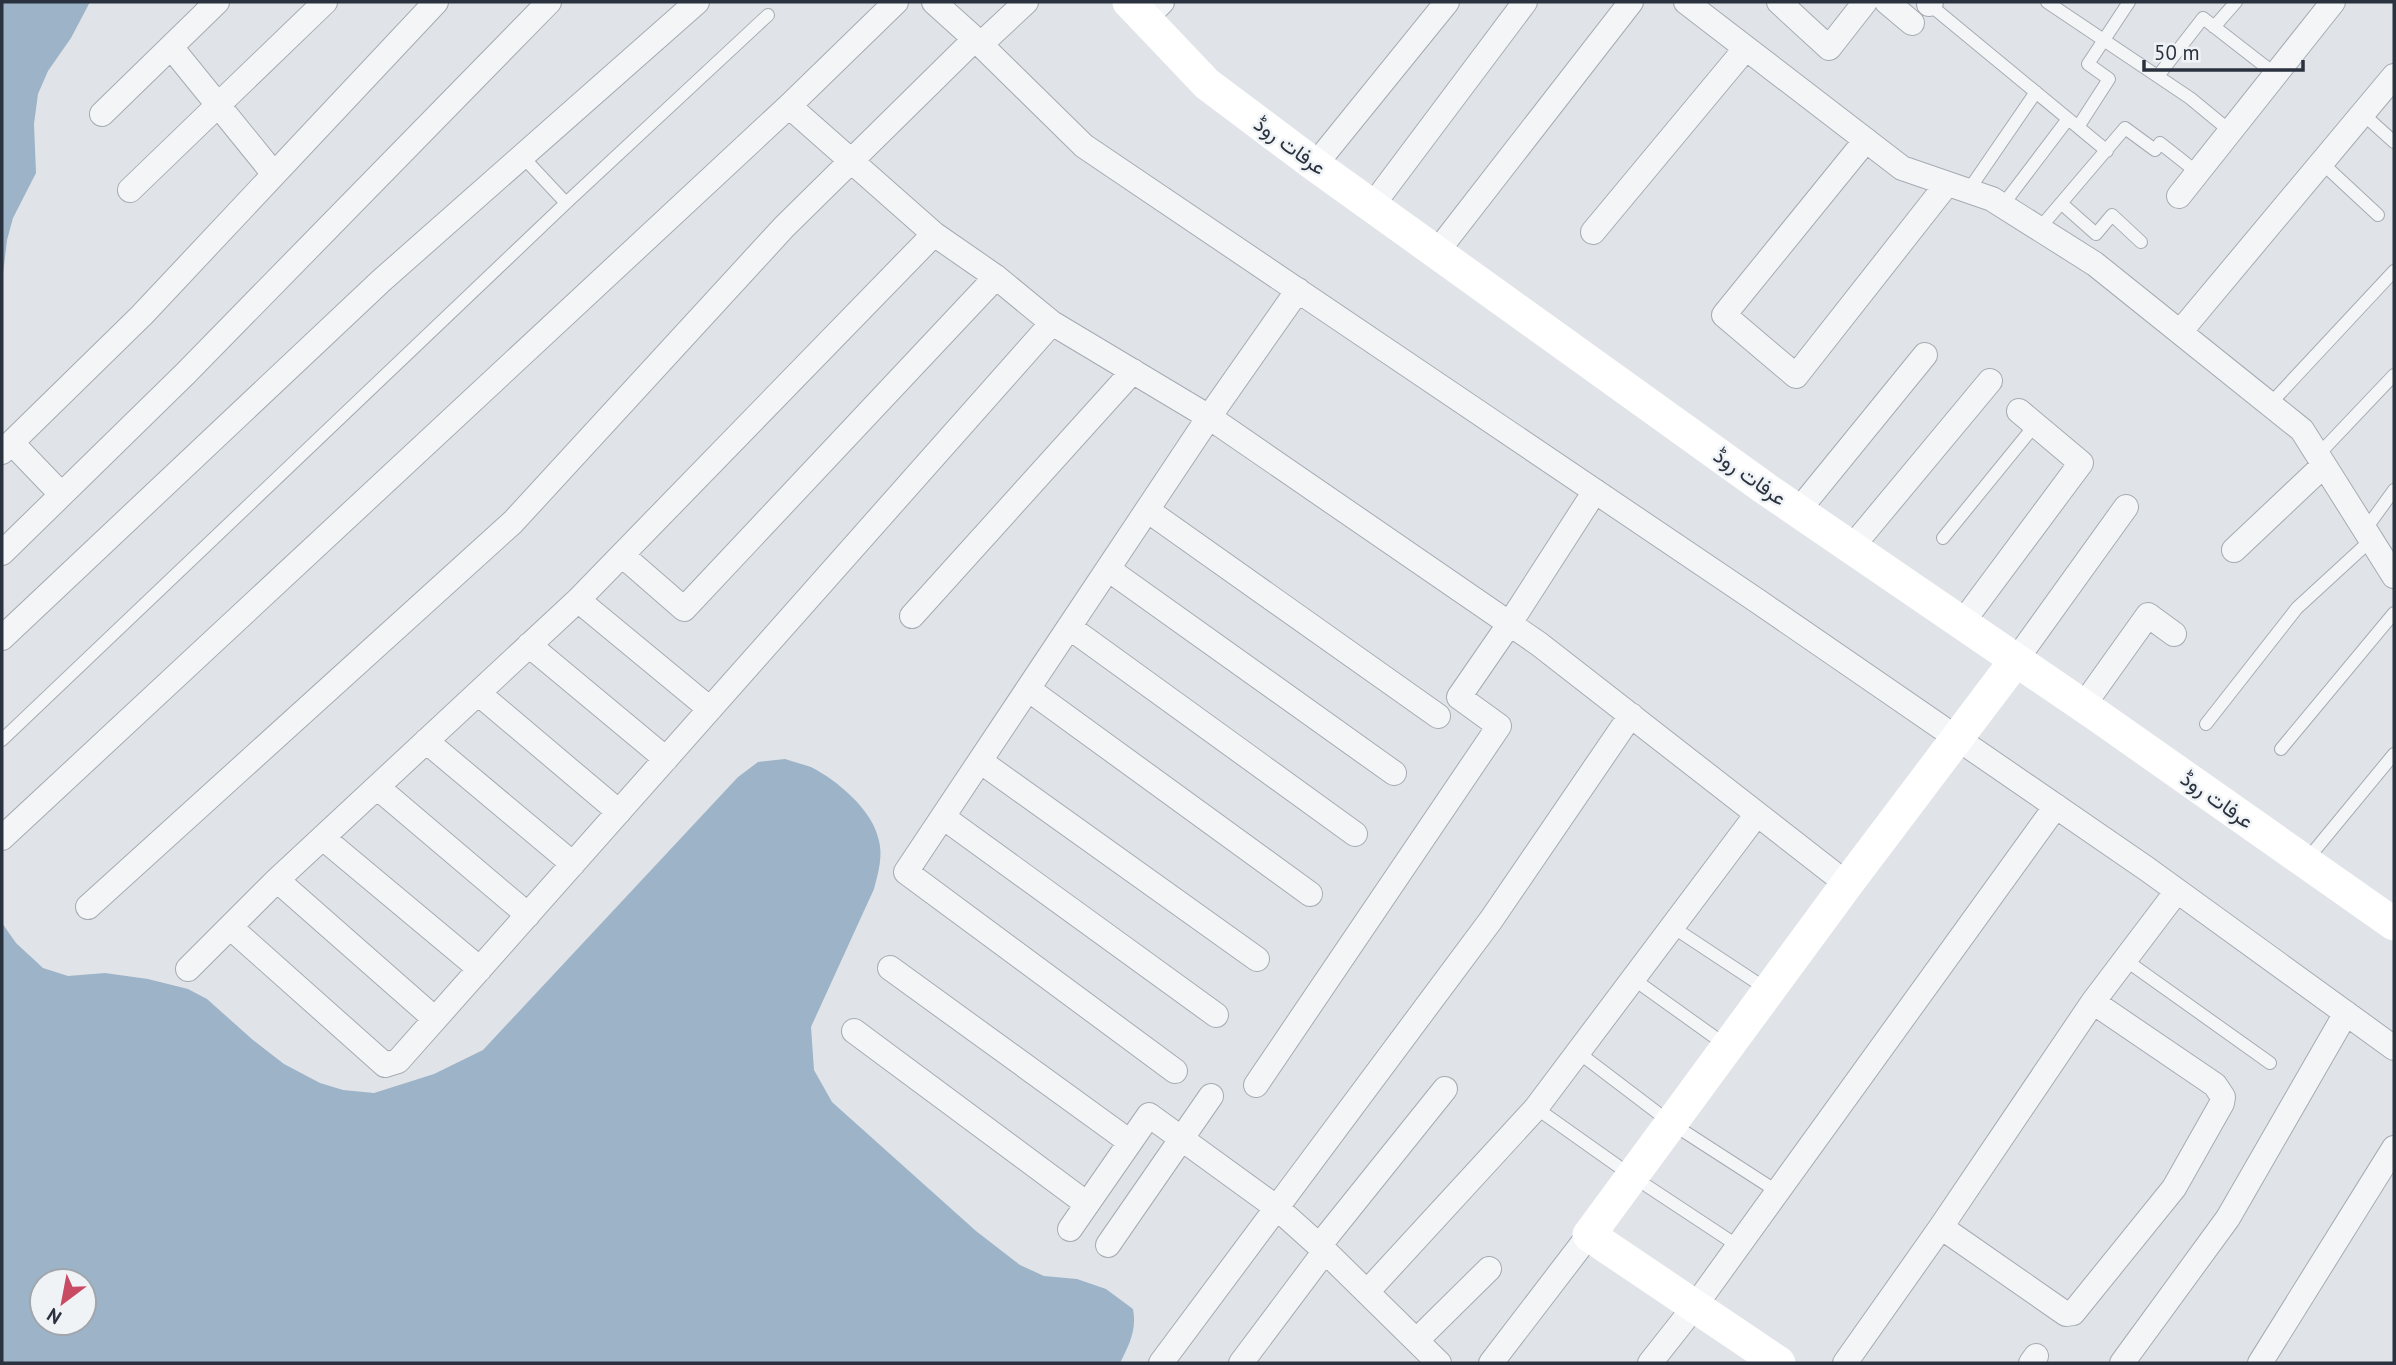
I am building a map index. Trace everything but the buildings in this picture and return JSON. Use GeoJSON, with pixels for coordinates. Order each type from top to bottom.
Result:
{"type":"FeatureCollection","features":[{"type":"Feature","properties":{"kind":"street"},"geometry":{"type":"LineString","coordinates":[[102,114],[217,2]]}},
{"type":"Feature","properties":{"kind":"street"},"geometry":{"type":"LineString","coordinates":[[130,190],[325,2]]}},
{"type":"Feature","properties":{"kind":"street"},"geometry":{"type":"LineString","coordinates":[[61,494],[7,447],[142,315],[436,2]]}},
{"type":"Feature","properties":{"kind":"street"},"geometry":{"type":"LineString","coordinates":[[2,553],[186,373],[549,2]]}},
{"type":"Feature","properties":{"kind":"street"},"geometry":{"type":"LineString","coordinates":[[2,638],[382,280],[696,2]]}},
{"type":"Feature","properties":{"kind":"street"},"geometry":{"type":"LineString","coordinates":[[2,838],[789,106],[896,2]]}},
{"type":"Feature","properties":{"kind":"street"},"geometry":{"type":"LineString","coordinates":[[934,2],[978,41],[1084,146],[2056,806],[2394,1048]]}},
{"type":"Feature","properties":{"kind":"street"},"geometry":{"type":"LineString","coordinates":[[88,907],[513,522],[784,227],[978,41],[1026,2]]}},
{"type":"Feature","properties":{"kind":"street"},"geometry":{"type":"LineString","coordinates":[[1315,165],[1447,2]]}},
{"type":"Feature","properties":{"kind":"street"},"geometry":{"type":"LineString","coordinates":[[1372,206],[1525,2]]}},
{"type":"Feature","properties":{"kind":"street"},"geometry":{"type":"LineString","coordinates":[[1436,253],[1631,2]]}},
{"type":"Feature","properties":{"kind":"street"},"geometry":{"type":"LineString","coordinates":[[1686,2],[1902,168],[1992,200],[2095,264],[2302,429],[2394,576]]}},
{"type":"Feature","properties":{"kind":"street"},"geometry":{"type":"LineString","coordinates":[[1779,2],[1829,48],[1864,2]]}},
{"type":"Feature","properties":{"kind":"street"},"geometry":{"type":"LineString","coordinates":[[1887,2],[1912,23]]}},
{"type":"Feature","properties":{"kind":"street"},"geometry":{"type":"LineString","coordinates":[[2179,196],[2333,2]]}},
{"type":"Feature","properties":{"kind":"street","name":"عرفات روڈ"},"geometry":{"type":"LineString","coordinates":[[1146,7],[1224,99],[1798,511],[2305,862],[2391,915]]}},
{"type":"Feature","properties":{"kind":"street"},"geometry":{"type":"LineString","coordinates":[[171,47],[274,174]]}},
{"type":"Feature","properties":{"kind":"street"},"geometry":{"type":"LineString","coordinates":[[1592,232],[1746,48]]}},
{"type":"Feature","properties":{"kind":"street"},"geometry":{"type":"LineString","coordinates":[[2180,332],[2394,76]]}},
{"type":"Feature","properties":{"kind":"street"},"geometry":{"type":"LineString","coordinates":[[789,106],[934,234],[996,277],[1052,323],[1209,417],[1510,623],[1847,884]]}},
{"type":"Feature","properties":{"kind":"street"},"geometry":{"type":"LineString","coordinates":[[1866,140],[1724,315],[1796,376],[1957,187]]}},
{"type":"Feature","properties":{"kind":"street"},"geometry":{"type":"LineString","coordinates":[[188,969],[276,880],[578,600],[934,234]]}},
{"type":"Feature","properties":{"kind":"street"},"geometry":{"type":"LineString","coordinates":[[622,555],[684,609],[996,277]]}},
{"type":"Feature","properties":{"kind":"street"},"geometry":{"type":"LineString","coordinates":[[1175,1071],[905,872],[1209,417],[1298,290]]}},
{"type":"Feature","properties":{"kind":"street"},"geometry":{"type":"LineString","coordinates":[[230,927],[384,1065],[398,1061],[1052,323]]}},
{"type":"Feature","properties":{"kind":"street"},"geometry":{"type":"LineString","coordinates":[[1798,511],[1925,355]]}},
{"type":"Feature","properties":{"kind":"street"},"geometry":{"type":"LineString","coordinates":[[912,616],[1133,371]]}},
{"type":"Feature","properties":{"kind":"street"},"geometry":{"type":"LineString","coordinates":[[1852,547],[1990,381]]}},
{"type":"Feature","properties":{"kind":"street"},"geometry":{"type":"LineString","coordinates":[[1962,623],[2081,463],[2027,418]]}},
{"type":"Feature","properties":{"kind":"street"},"geometry":{"type":"LineString","coordinates":[[2234,550],[2321,460]]}},
{"type":"Feature","properties":{"kind":"street"},"geometry":{"type":"LineString","coordinates":[[1256,1085],[1499,726],[1459,697],[1595,491]]}},
{"type":"Feature","properties":{"kind":"street"},"geometry":{"type":"LineString","coordinates":[[1491,1363],[2016,660],[2126,507]]}},
{"type":"Feature","properties":{"kind":"street"},"geometry":{"type":"LineString","coordinates":[[1147,510],[1438,716]]}},
{"type":"Feature","properties":{"kind":"street"},"geometry":{"type":"LineString","coordinates":[[1108,569],[1394,773]]}},
{"type":"Feature","properties":{"kind":"street"},"geometry":{"type":"LineString","coordinates":[[578,600],[710,709]]}},
{"type":"Feature","properties":{"kind":"street"},"geometry":{"type":"LineString","coordinates":[[2083,706],[2148,615],[2174,634]]}},
{"type":"Feature","properties":{"kind":"street"},"geometry":{"type":"LineString","coordinates":[[1069,627],[1355,834]]}},
{"type":"Feature","properties":{"kind":"street"},"geometry":{"type":"LineString","coordinates":[[529,645],[666,759]]}},
{"type":"Feature","properties":{"kind":"street"},"geometry":{"type":"LineString","coordinates":[[1028,689],[1310,894]]}},
{"type":"Feature","properties":{"kind":"street"},"geometry":{"type":"LineString","coordinates":[[478,694],[619,812]]}},
{"type":"Feature","properties":{"kind":"street"},"geometry":{"type":"LineString","coordinates":[[1161,1363],[1491,920],[1632,715]]}},
{"type":"Feature","properties":{"kind":"street"},"geometry":{"type":"LineString","coordinates":[[426,741],[573,864]]}},
{"type":"Feature","properties":{"kind":"street"},"geometry":{"type":"LineString","coordinates":[[980,761],[1257,959]]}},
{"type":"Feature","properties":{"kind":"street"},"geometry":{"type":"LineString","coordinates":[[377,787],[528,915]]}},
{"type":"Feature","properties":{"kind":"street"},"geometry":{"type":"LineString","coordinates":[[1650,1363],[1695,1306],[2056,806]]}},
{"type":"Feature","properties":{"kind":"street"},"geometry":{"type":"LineString","coordinates":[[1367,1292],[1535,1108],[1757,814]]}},
{"type":"Feature","properties":{"kind":"street"},"geometry":{"type":"LineString","coordinates":[[943,817],[1216,1015]]}},
{"type":"Feature","properties":{"kind":"street"},"geometry":{"type":"LineString","coordinates":[[323,838],[480,969]]}},
{"type":"Feature","properties":{"kind":"street"},"geometry":{"type":"LineString","coordinates":[[276,880],[435,1019]]}},
{"type":"Feature","properties":{"kind":"street"},"geometry":{"type":"LineString","coordinates":[[1845,1363],[1941,1227],[2093,1002],[2177,891]]}},
{"type":"Feature","properties":{"kind":"street"},"geometry":{"type":"LineString","coordinates":[[890,968],[1130,1143]]}},
{"type":"Feature","properties":{"kind":"street"},"geometry":{"type":"LineString","coordinates":[[1941,1227],[2066,1314],[2073,1313],[2174,1188],[2222,1103],[2220,1091],[2215,1084],[2093,1002]]}},
{"type":"Feature","properties":{"kind":"street"},"geometry":{"type":"LineString","coordinates":[[2122,1363],[2228,1218],[2346,1013]]}},
{"type":"Feature","properties":{"kind":"street"},"geometry":{"type":"LineString","coordinates":[[854,1031],[1087,1204]]}},
{"type":"Feature","properties":{"kind":"street"},"geometry":{"type":"LineString","coordinates":[[1241,1363],[1322,1248],[1445,1089]]}},
{"type":"Feature","properties":{"kind":"street"},"geometry":{"type":"LineString","coordinates":[[1108,1245],[1211,1096]]}},
{"type":"Feature","properties":{"kind":"street"},"geometry":{"type":"LineString","coordinates":[[1070,1229],[1149,1115],[1277,1208],[1367,1292],[1425,1354],[1489,1269]]}},
{"type":"Feature","properties":{"kind":"street"},"geometry":{"type":"LineString","coordinates":[[2260,1363],[2394,1148]]}},
{"type":"Feature","properties":{"kind":"street"},"geometry":{"type":"LineString","coordinates":[[1589,1235],[1779,1363]]}},
{"type":"Feature","properties":{"kind":"lane"},"geometry":{"type":"LineString","coordinates":[[2002,206],[2109,79],[2088,64],[2129,2]]}},
{"type":"Feature","properties":{"kind":"lane"},"geometry":{"type":"LineString","coordinates":[[2214,27],[2236,2]]}},
{"type":"Feature","properties":{"kind":"lane"},"geometry":{"type":"LineString","coordinates":[[1912,23],[1930,3],[2107,151]]}},
{"type":"Feature","properties":{"kind":"lane"},"geometry":{"type":"LineString","coordinates":[[2050,3],[2158,75],[2230,131]]}},
{"type":"Feature","properties":{"kind":"lane"},"geometry":{"type":"LineString","coordinates":[[2,740],[566,203],[768,15]]}},
{"type":"Feature","properties":{"kind":"lane"},"geometry":{"type":"LineString","coordinates":[[2158,75],[2203,18],[2275,74]]}},
{"type":"Feature","properties":{"kind":"lane"},"geometry":{"type":"LineString","coordinates":[[1957,187],[2036,92]]}},
{"type":"Feature","properties":{"kind":"lane"},"geometry":{"type":"LineString","coordinates":[[2362,114],[2394,142]]}},
{"type":"Feature","properties":{"kind":"lane"},"geometry":{"type":"LineString","coordinates":[[2039,229],[2125,128],[2155,150],[2160,143],[2197,173]]}},
{"type":"Feature","properties":{"kind":"lane"},"geometry":{"type":"LineString","coordinates":[[522,156],[566,203]]}},
{"type":"Feature","properties":{"kind":"lane"},"geometry":{"type":"LineString","coordinates":[[2322,163],[2378,215]]}},
{"type":"Feature","properties":{"kind":"lane"},"geometry":{"type":"LineString","coordinates":[[2061,203],[2096,234],[2112,215],[2141,242]]}},
{"type":"Feature","properties":{"kind":"lane"},"geometry":{"type":"LineString","coordinates":[[2270,404],[2394,271]]}},
{"type":"Feature","properties":{"kind":"lane"},"geometry":{"type":"LineString","coordinates":[[2321,460],[2394,375]]}},
{"type":"Feature","properties":{"kind":"lane"},"geometry":{"type":"LineString","coordinates":[[1943,538],[2027,418]]}},
{"type":"Feature","properties":{"kind":"lane"},"geometry":{"type":"LineString","coordinates":[[2206,723],[2297,608],[2368,535],[2394,490]]}},
{"type":"Feature","properties":{"kind":"lane"},"geometry":{"type":"LineString","coordinates":[[2281,749],[2394,613]]}},
{"type":"Feature","properties":{"kind":"lane"},"geometry":{"type":"LineString","coordinates":[[2305,862],[2394,754]]}},
{"type":"Feature","properties":{"kind":"lane"},"geometry":{"type":"LineString","coordinates":[[1671,926],[1769,990]]}},
{"type":"Feature","properties":{"kind":"lane"},"geometry":{"type":"LineString","coordinates":[[2124,959],[2270,1063]]}},
{"type":"Feature","properties":{"kind":"lane"},"geometry":{"type":"LineString","coordinates":[[1632,978],[1727,1046]]}},
{"type":"Feature","properties":{"kind":"lane"},"geometry":{"type":"LineString","coordinates":[[1579,1053],[1671,1123],[1778,1192]]}},
{"type":"Feature","properties":{"kind":"lane"},"geometry":{"type":"LineString","coordinates":[[1535,1108],[1738,1246]]}},
{"type":"Feature","properties":{"kind":"water"},"geometry":{"type":"Polygon","coordinates":[[[2,2],[90,2],[71,38],[48,71],[38,94],[34,124],[36,173],[13,218],[7,240],[2,283],[2,2]]]}},
{"type":"Feature","properties":{"kind":"water"},"geometry":{"type":"Polygon","coordinates":[[[785,759],[811,767],[843,788],[853,798],[870,818],[879,841],[880,859],[874,889],[811,1027],[814,1070],[832,1102],[976,1231],[1020,1265],[1044,1276],[1077,1279],[1106,1289],[1133,1309],[1133,1331],[1120,1363],[2,1363],[2,923],[16,943],[43,968],[68,976],[105,973],[148,979],[188,989],[207,999],[284,1064],[320,1083],[343,1090],[374,1093],[434,1074],[483,1050],[738,777],[758,762],[785,759]]]}}]}
